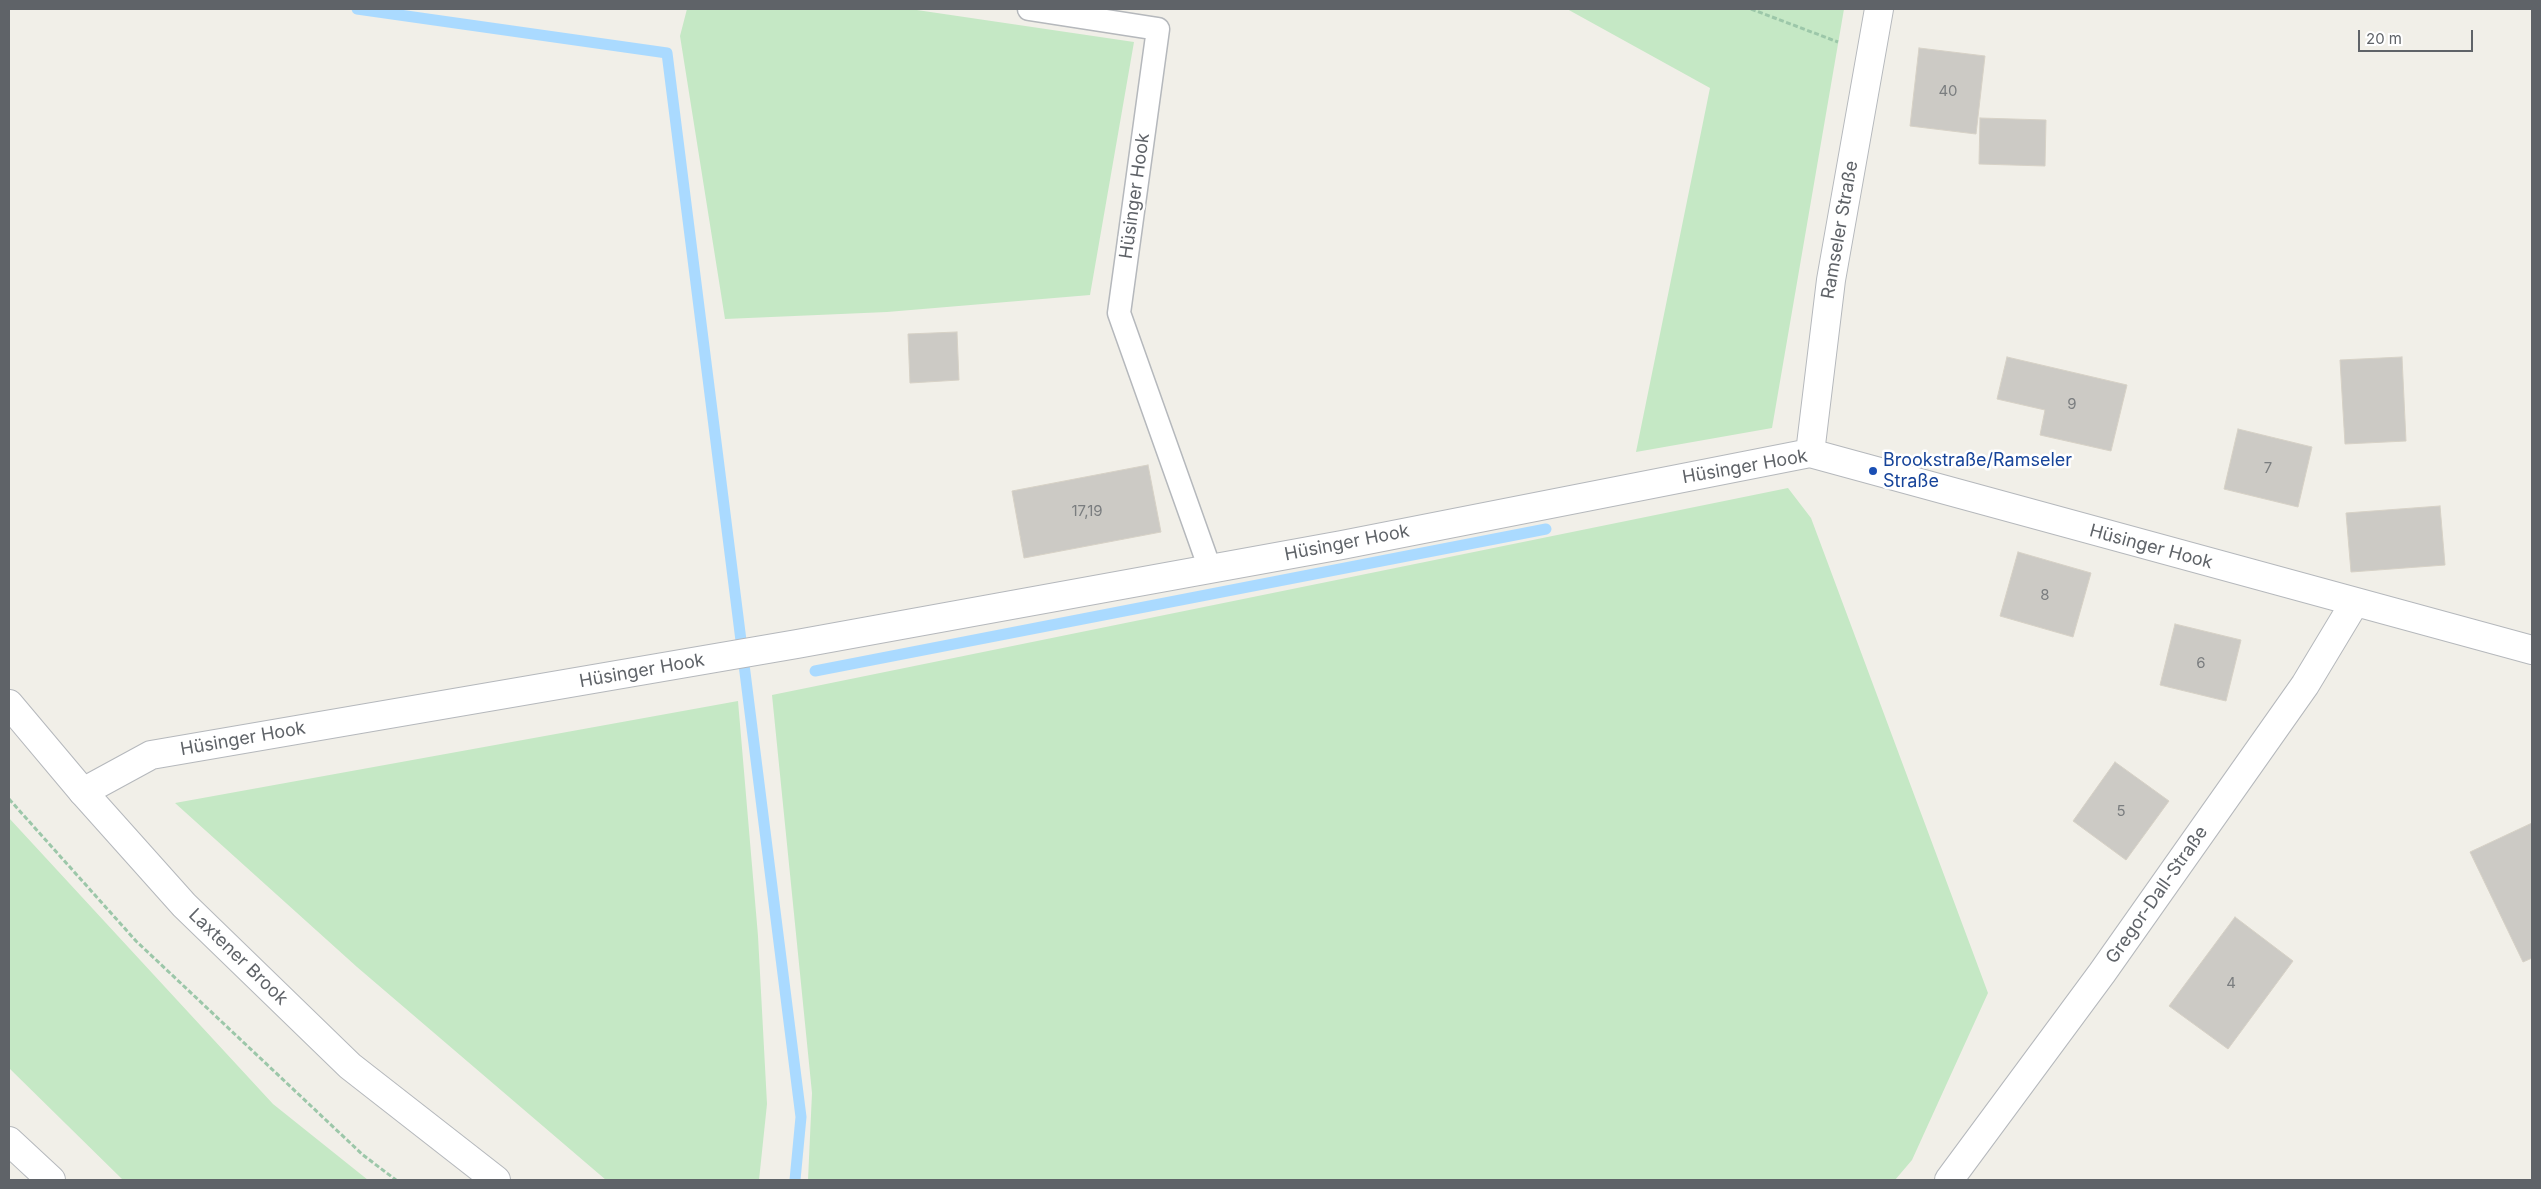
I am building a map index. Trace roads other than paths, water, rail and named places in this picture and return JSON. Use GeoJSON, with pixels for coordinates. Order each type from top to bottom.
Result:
{"type":"FeatureCollection","features":[{"type":"Feature","properties":{"kind":"street","name":"Ramseler Straße"},"geometry":{"type":"LineString","coordinates":[[1810,453],[1831,280],[1878,9]]}},
{"type":"Feature","properties":{"kind":"street","name":"Hüsinger Hook"},"geometry":{"type":"LineString","coordinates":[[83,792],[151,755],[764,650],[1210,569],[1810,453],[2532,650]]}},
{"type":"Feature","properties":{"kind":"street","name":"Gregor-Dall-Straße"},"geometry":{"type":"LineString","coordinates":[[1949,1180],[2102,973],[2305,685],[2355,602]]}},
{"type":"Feature","properties":{"kind":"street","name":"Laxtener Brook"},"geometry":{"type":"LineString","coordinates":[[9,704],[83,792],[184,905],[350,1066],[496,1180]]}},
{"type":"Feature","properties":{"kind":"street"},"geometry":{"type":"LineString","coordinates":[[9,1141],[51,1180]]}},
{"type":"Feature","properties":{"kind":"lane","name":"Hüsinger Hook"},"geometry":{"type":"LineString","coordinates":[[1029,9],[1158,28],[1119,313],[1210,569]]}},
{"type":"Feature","properties":{"kind":"waterway"},"geometry":{"type":"LineString","coordinates":[[357,9],[667,53],[801,1117],[795,1180]]}},
{"type":"Feature","properties":{"kind":"waterway"},"geometry":{"type":"LineString","coordinates":[[815,671],[1546,529]]}},
{"type":"Feature","properties":{"kind":"place","name":"Brookstraße/Ramseler Straße"},"geometry":{"type":"Point","coordinates":[1873,471]}}]}
